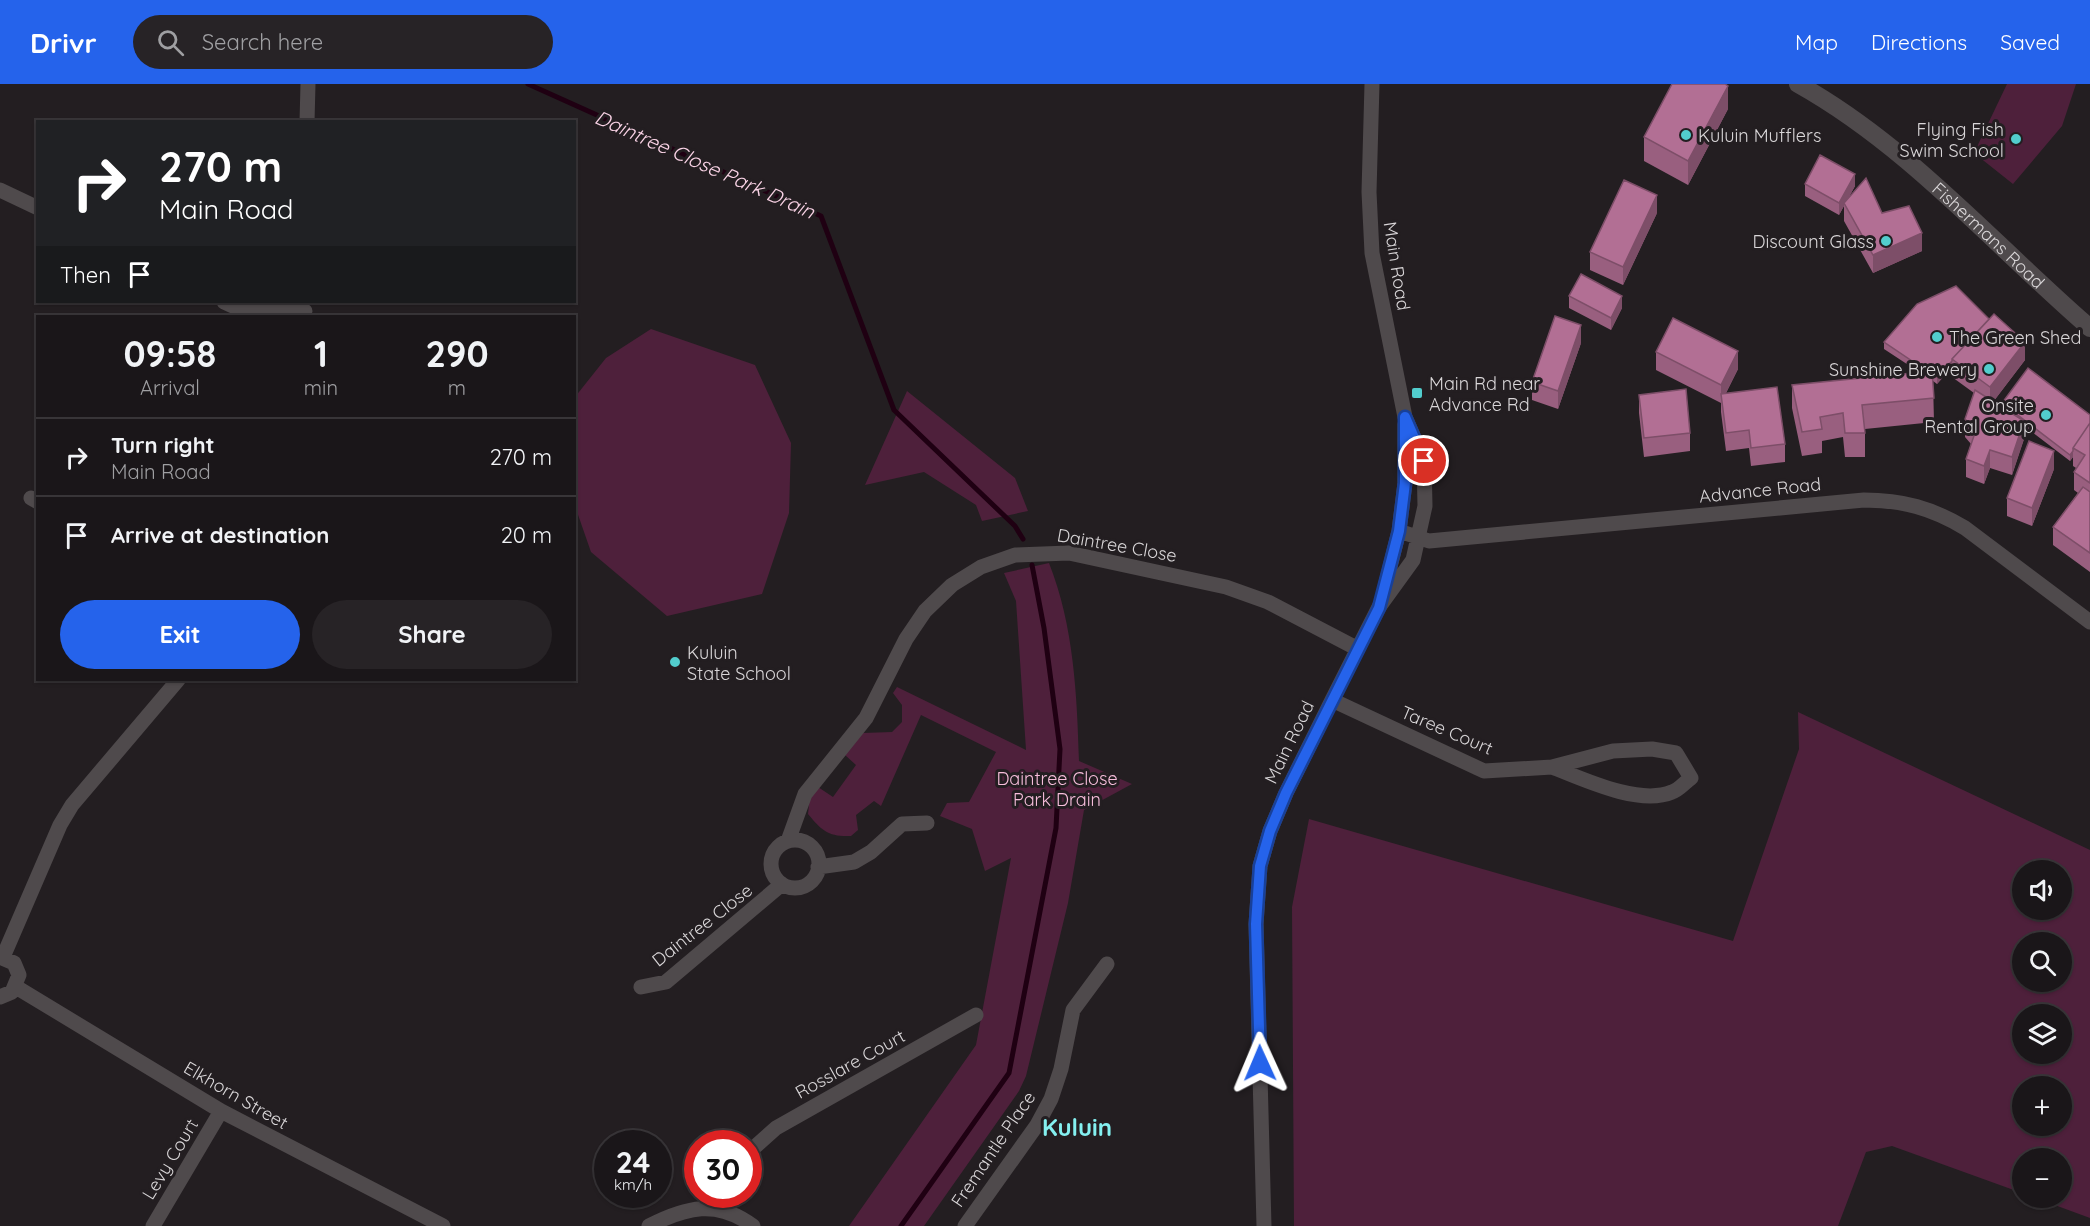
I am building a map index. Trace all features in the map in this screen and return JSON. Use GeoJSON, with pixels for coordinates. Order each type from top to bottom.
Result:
{"type":"FeatureCollection","features":[{"type":"Feature","properties":{"kind":"main road","name":"Fishermans Road"},"geometry":{"type":"LineString","coordinates":[[1798,84],[1838,106],[1889,144],[2037,283],[2090,328]]}},
{"type":"Feature","properties":{"kind":"street"},"geometry":{"type":"LineString","coordinates":[[307,120],[308,84]]}},
{"type":"Feature","properties":{"kind":"street","name":"Main Road"},"geometry":{"type":"LineString","coordinates":[[1372,84],[1369,192],[1372,253],[1405,417],[1405,483],[1399,531],[1379,608]]}},
{"type":"Feature","properties":{"kind":"street"},"geometry":{"type":"LineString","coordinates":[[0,190],[36,207]]}},
{"type":"Feature","properties":{"kind":"street"},"geometry":{"type":"LineString","coordinates":[[226,303],[237,308],[305,310]]}},
{"type":"Feature","properties":{"kind":"street","name":"Main Road"},"geometry":{"type":"LineString","coordinates":[[1264,1226],[1256,924],[1260,866],[1270,831],[1286,793],[1379,608],[1413,560],[1420,539],[1425,506],[1424,461],[1405,417]]}},
{"type":"Feature","properties":{"kind":"street","name":"Advance Road"},"geometry":{"type":"LineString","coordinates":[[1399,531],[1429,542],[1852,501],[1894,500],[1920,506],[1950,519],[2090,622]]}},
{"type":"Feature","properties":{"kind":"street","name":"Daintree Close"},"geometry":{"type":"LineString","coordinates":[[788,841],[805,794],[866,718],[906,639],[925,611],[952,585],[981,567],[1015,555],[1069,553],[1226,587],[1268,602],[1358,649]]}},
{"type":"Feature","properties":{"kind":"street"},"geometry":{"type":"LineString","coordinates":[[0,998],[7,996],[16,987],[17,969],[2,957],[60,825],[72,805],[177,681]]}},
{"type":"Feature","properties":{"kind":"street","name":"Taree Court"},"geometry":{"type":"LineString","coordinates":[[1332,700],[1484,771],[1552,767],[1613,752],[1652,749],[1676,753],[1691,778],[1672,792],[1641,795],[1605,788],[1552,767]]}},
{"type":"Feature","properties":{"kind":"street"},"geometry":{"type":"LineString","coordinates":[[818,867],[854,862],[871,852],[902,824],[927,823]]}},
{"type":"Feature","properties":{"kind":"street"},"geometry":{"type":"LineString","coordinates":[[796,840],[810,846],[815,852],[818,867],[816,875],[804,886],[789,888],[782,884],[776,879],[771,865],[775,850],[788,841],[796,840]]}},
{"type":"Feature","properties":{"kind":"street","name":"Daintree Close"},"geometry":{"type":"LineString","coordinates":[[640,987],[666,982],[782,884]]}},
{"type":"Feature","properties":{"kind":"street","name":"Fremantle Place"},"geometry":{"type":"LineString","coordinates":[[965,1226],[1037,1125],[1052,1099],[1061,1069],[1073,1010],[1107,964]]}},
{"type":"Feature","properties":{"kind":"street","name":"Elkhorn Street"},"geometry":{"type":"LineString","coordinates":[[16,987],[221,1111],[443,1226]]}},
{"type":"Feature","properties":{"kind":"street","name":"Rosslare Court"},"geometry":{"type":"LineString","coordinates":[[762,1140],[776,1128],[976,1015]]}},
{"type":"Feature","properties":{"kind":"street","name":"Levy Court"},"geometry":{"type":"LineString","coordinates":[[153,1226],[221,1111]]}},
{"type":"Feature","properties":{"kind":"street"},"geometry":{"type":"LineString","coordinates":[[648,1226],[690,1208],[738,1215],[753,1226]]}},
{"type":"Feature","properties":{"kind":"street"},"geometry":{"type":"LineString","coordinates":[[727,1212],[728,1208]]}},
{"type":"Feature","properties":{"kind":"green space","name":"Flying Fish Swim School"},"geometry":{"type":"Polygon","coordinates":[[[2007,84],[2076,84],[2062,126],[2013,184],[1974,153],[2007,84]]]}},
{"type":"Feature","properties":{"kind":"green space"},"geometry":{"type":"Polygon","coordinates":[[[651,329],[755,365],[791,443],[789,513],[762,594],[667,616],[591,552],[576,509],[576,396],[606,358],[651,329]]]}},
{"type":"Feature","properties":{"kind":"green space"},"geometry":{"type":"Polygon","coordinates":[[[907,391],[1015,478],[1028,511],[982,521],[976,505],[924,472],[865,485],[907,391]]]}},
{"type":"Feature","properties":{"kind":"green space","name":"Daintree Close Park Drain"},"geometry":{"type":"Polygon","coordinates":[[[1049,563],[1064,611],[1073,661],[1079,761],[1132,784],[1084,810],[1068,903],[1026,1076],[1019,1091],[924,1226],[849,1226],[976,1045],[1011,858],[985,871],[972,829],[940,816],[947,803],[969,802],[996,752],[921,715],[881,806],[874,801],[856,815],[858,830],[851,836],[831,834],[818,825],[808,814],[810,795],[818,787],[833,797],[856,765],[845,755],[863,733],[892,732],[902,722],[902,705],[893,693],[897,687],[1026,750],[1016,601],[1004,573],[1049,563]]]}},
{"type":"Feature","properties":{"kind":"green space"},"geometry":{"type":"Polygon","coordinates":[[[1798,712],[2090,850],[2090,1218],[2063,1208],[2072,1208],[2072,1148],[2012,1148],[2012,1189],[1892,1146],[1866,1152],[1838,1226],[1294,1226],[1292,907],[1309,819],[1733,941],[1799,749],[1798,712]]]}},
{"type":"Feature","properties":{"kind":"building"},"geometry":{"type":"Polygon","coordinates":[[[1672,84],[1725,84],[1728,86],[1688,161],[1644,137],[1672,84]]]}},
{"type":"Feature","properties":{"kind":"building"},"geometry":{"type":"Polygon","coordinates":[[[1820,155],[1855,174],[1839,203],[1805,184],[1820,155]]]}},
{"type":"Feature","properties":{"kind":"building"},"geometry":{"type":"Polygon","coordinates":[[[1866,178],[1882,213],[1909,206],[1922,233],[1873,255],[1844,203],[1866,178]]]}},
{"type":"Feature","properties":{"kind":"building"},"geometry":{"type":"Polygon","coordinates":[[[1624,180],[1657,195],[1623,267],[1590,252],[1624,180]]]}},
{"type":"Feature","properties":{"kind":"building"},"geometry":{"type":"Polygon","coordinates":[[[1581,274],[1622,296],[1611,318],[1569,296],[1581,274]]]}},
{"type":"Feature","properties":{"kind":"building","name":"The Green Shed"},"geometry":{"type":"Polygon","coordinates":[[[1956,286],[1989,319],[1937,377],[1932,371],[1927,371],[1884,342],[1917,304],[1956,286]]]}},
{"type":"Feature","properties":{"kind":"building"},"geometry":{"type":"Polygon","coordinates":[[[1994,314],[2025,342],[1990,387],[1952,359],[1994,314]]]}},
{"type":"Feature","properties":{"kind":"building"},"geometry":{"type":"Polygon","coordinates":[[[1555,316],[1581,325],[1558,391],[1532,382],[1555,316]]]}},
{"type":"Feature","properties":{"kind":"building"},"geometry":{"type":"Polygon","coordinates":[[[1673,318],[1738,351],[1721,385],[1656,352],[1673,318]]]}},
{"type":"Feature","properties":{"kind":"building","name":"Onsite Rental Group"},"geometry":{"type":"Polygon","coordinates":[[[2028,368],[2090,415],[2090,423],[2070,455],[2002,403],[2028,368]]]}},
{"type":"Feature","properties":{"kind":"building"},"geometry":{"type":"Polygon","coordinates":[[[1932,371],[1934,398],[1862,405],[1865,433],[1845,433],[1843,413],[1820,417],[1822,429],[1802,432],[1792,385],[1932,371]]]}},
{"type":"Feature","properties":{"kind":"building"},"geometry":{"type":"Polygon","coordinates":[[[1777,387],[1785,444],[1751,448],[1749,430],[1726,433],[1721,394],[1777,387]]]}},
{"type":"Feature","properties":{"kind":"building"},"geometry":{"type":"Polygon","coordinates":[[[1686,389],[1690,433],[1644,438],[1639,395],[1686,389]]]}},
{"type":"Feature","properties":{"kind":"building"},"geometry":{"type":"Polygon","coordinates":[[[1975,390],[2024,421],[2012,457],[1990,450],[1984,466],[1966,459],[1976,430],[1965,419],[1975,390]]]}},
{"type":"Feature","properties":{"kind":"building"},"geometry":{"type":"Polygon","coordinates":[[[2090,423],[2090,483],[2074,472],[2085,455],[2073,448],[2090,423]]]}},
{"type":"Feature","properties":{"kind":"building"},"geometry":{"type":"Polygon","coordinates":[[[2029,441],[2054,451],[2032,508],[2007,498],[2029,441]]]}},
{"type":"Feature","properties":{"kind":"building"},"geometry":{"type":"Polygon","coordinates":[[[2083,487],[2090,492],[2090,553],[2053,527],[2083,487]]]}},
{"type":"Feature","properties":{"kind":"waterway","name":"Daintree Close Park Drain"},"geometry":{"type":"LineString","coordinates":[[528,84],[821,216],[894,410],[1015,526],[1023,539]]}},
{"type":"Feature","properties":{"kind":"waterway","name":"Daintree Close Park Drain"},"geometry":{"type":"LineString","coordinates":[[901,1226],[1009,1073],[1056,828],[1060,749],[1044,628],[1032,565]]}},
{"type":"Feature","properties":{"kind":"place","name":"Kuluin Mufflers"},"geometry":{"type":"Point","coordinates":[1686,135]}},
{"type":"Feature","properties":{"kind":"place","name":"Flying Fish Swim School"},"geometry":{"type":"Point","coordinates":[2016,139]}},
{"type":"Feature","properties":{"kind":"place","name":"Discount Glass"},"geometry":{"type":"Point","coordinates":[1886,241]}},
{"type":"Feature","properties":{"kind":"place","name":"The Green Shed"},"geometry":{"type":"Point","coordinates":[1937,337]}},
{"type":"Feature","properties":{"kind":"place","name":"Sunshine Brewery"},"geometry":{"type":"Point","coordinates":[1989,369]}},
{"type":"Feature","properties":{"kind":"place","name":"Main Rd near Advance Rd"},"geometry":{"type":"Point","coordinates":[1417,393]}},
{"type":"Feature","properties":{"kind":"place","name":"Onsite Rental Group"},"geometry":{"type":"Point","coordinates":[2046,415]}},
{"type":"Feature","properties":{"kind":"place","name":"Kuluin State School"},"geometry":{"type":"Point","coordinates":[675,662]}},
{"type":"Feature","properties":{"kind":"district","name":"Kuluin"},"geometry":{"type":"Point","coordinates":[1077,1127]}},
{"type":"Feature","properties":{"kind":"route"},"geometry":{"type":"LineString","coordinates":[[1260,1063],[1256,924],[1260,866],[1270,831],[1286,793],[1379,608],[1399,531],[1405,483],[1405,417],[1424,461]]}}]}
